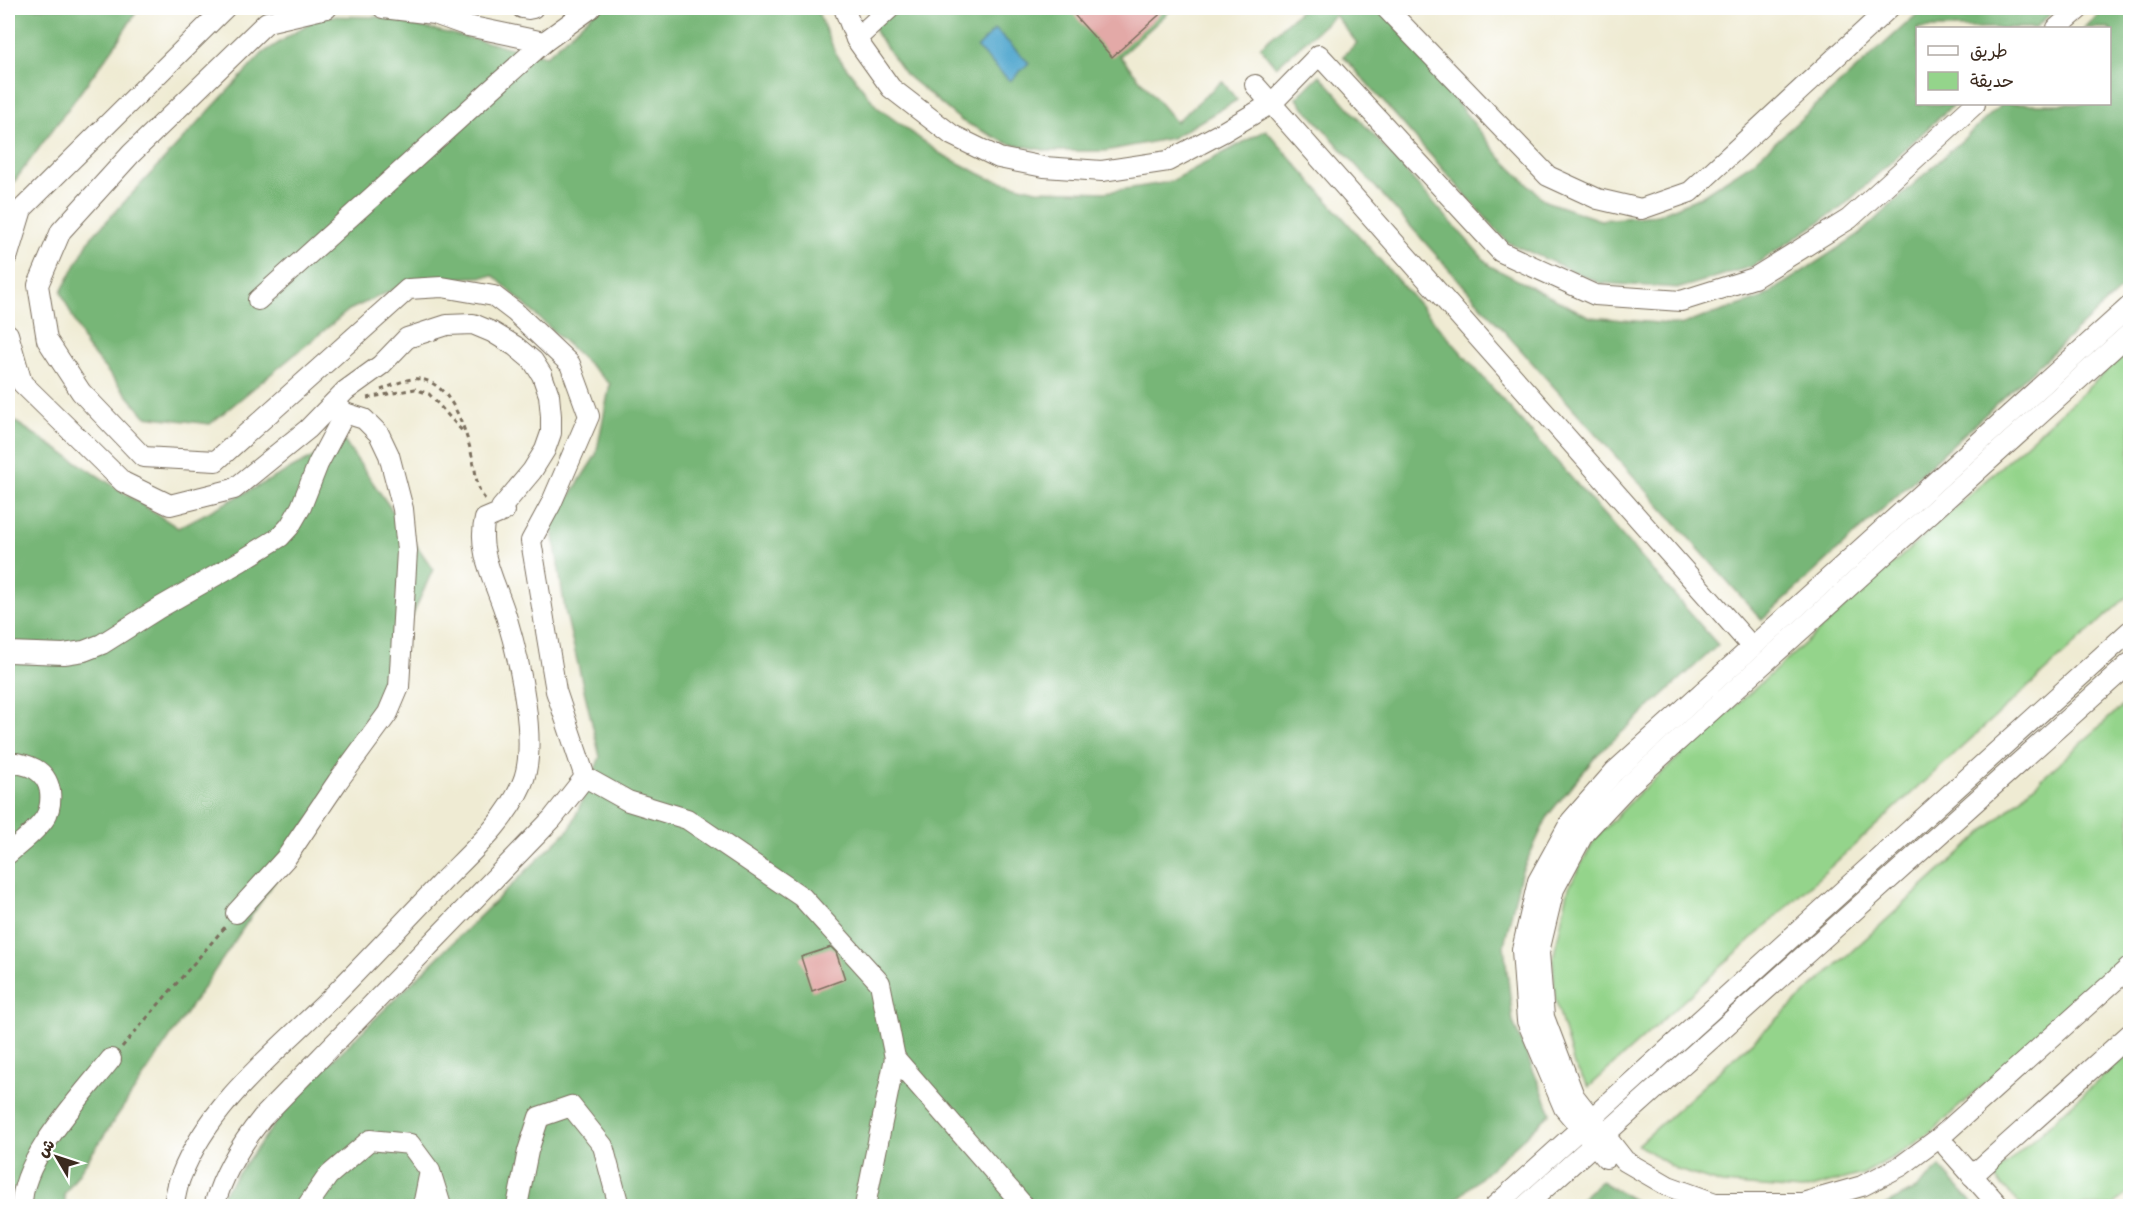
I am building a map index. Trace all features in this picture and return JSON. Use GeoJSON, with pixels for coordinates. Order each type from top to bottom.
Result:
{"type":"FeatureCollection","features":[{"type":"Feature","properties":{"kind":"street"},"geometry":{"type":"LineString","coordinates":[[8,255],[22,209],[225,8]]}},
{"type":"Feature","properties":{"kind":"street"},"geometry":{"type":"LineString","coordinates":[[327,8],[267,22],[131,154],[61,231],[38,285],[47,340],[81,392],[143,457],[216,461],[408,289],[442,287],[494,296],[570,364],[588,416],[551,504],[531,541],[556,691],[585,777],[628,801],[687,819],[802,897],[880,983],[895,1058],[865,1206]]}},
{"type":"Feature","properties":{"kind":"street"},"geometry":{"type":"LineString","coordinates":[[383,8],[435,14],[468,26],[544,42]]}},
{"type":"Feature","properties":{"kind":"street"},"geometry":{"type":"LineString","coordinates":[[522,8],[533,8]]}},
{"type":"Feature","properties":{"kind":"street"},"geometry":{"type":"LineString","coordinates":[[258,300],[544,42],[591,8]]}},
{"type":"Feature","properties":{"kind":"street"},"geometry":{"type":"LineString","coordinates":[[844,8],[856,39],[891,88],[952,135],[999,158],[1044,167],[1102,171],[1168,161],[1272,104],[1319,55],[1500,252],[1595,295],[1681,301],[1754,278],[1849,219],[1974,105]]}},
{"type":"Feature","properties":{"kind":"street"},"geometry":{"type":"LineString","coordinates":[[856,39],[890,8]]}},
{"type":"Feature","properties":{"kind":"street"},"geometry":{"type":"LineString","coordinates":[[1386,8],[1548,176],[1598,200],[1641,209],[1690,192],[1889,8]]}},
{"type":"Feature","properties":{"kind":"street"},"geometry":{"type":"LineString","coordinates":[[2058,27],[2080,8]]}},
{"type":"Feature","properties":{"kind":"street"},"geometry":{"type":"LineString","coordinates":[[1255,85],[1752,647]]}},
{"type":"Feature","properties":{"kind":"street"},"geometry":{"type":"LineString","coordinates":[[1586,1123],[1564,1108],[1527,1021],[1522,950],[1538,881],[1571,821],[1614,772],[2130,306]]}},
{"type":"Feature","properties":{"kind":"street"},"geometry":{"type":"LineString","coordinates":[[8,652],[64,654],[84,651],[102,644],[273,542],[290,526],[301,507],[345,391],[381,365],[407,338],[447,325],[473,324],[515,346],[533,361],[542,375],[549,394],[551,416],[550,433],[545,450],[532,471],[501,508],[504,512],[485,519],[482,529],[489,567],[507,619],[519,666],[527,718],[527,762],[524,781],[500,820],[469,854],[333,996],[218,1111],[202,1134],[180,1177],[173,1206]]}},
{"type":"Feature","properties":{"kind":"street"},"geometry":{"type":"LineString","coordinates":[[1692,1206],[1663,1196],[1617,1169],[1599,1139],[1586,1123],[1574,1096],[1544,1017],[1539,952],[1554,889],[1584,833],[1628,786],[2130,333]]}},
{"type":"Feature","properties":{"kind":"street"},"geometry":{"type":"LineString","coordinates":[[8,334],[22,383],[123,482],[170,506],[234,489],[341,405]]}},
{"type":"Feature","properties":{"kind":"street"},"geometry":{"type":"LineString","coordinates":[[236,914],[286,858],[388,713],[399,687],[407,551],[403,508],[389,454],[379,434],[364,419],[341,405]]}},
{"type":"Feature","properties":{"kind":"street"},"geometry":{"type":"LineString","coordinates":[[1495,1206],[2130,631]]}},
{"type":"Feature","properties":{"kind":"street"},"geometry":{"type":"LineString","coordinates":[[1525,1206],[2130,663]]}},
{"type":"Feature","properties":{"kind":"street"},"geometry":{"type":"LineString","coordinates":[[8,762],[32,766],[40,771],[46,778],[51,798],[45,819],[8,854]]}},
{"type":"Feature","properties":{"kind":"street"},"geometry":{"type":"LineString","coordinates":[[214,1206],[223,1180],[235,1157],[262,1118],[544,828],[585,777]]}},
{"type":"Feature","properties":{"kind":"street"},"geometry":{"type":"LineString","coordinates":[[1599,1139],[1625,1161],[1668,1186],[1715,1203],[1802,1203],[1862,1186],[1901,1166],[1939,1138],[2130,967]]}},
{"type":"Feature","properties":{"kind":"street"},"geometry":{"type":"LineString","coordinates":[[1834,1206],[1864,1198],[1906,1177],[1947,1147],[2130,983]]}},
{"type":"Feature","properties":{"kind":"street"},"geometry":{"type":"LineString","coordinates":[[1972,1176],[2130,1034]]}},
{"type":"Feature","properties":{"kind":"street"},"geometry":{"type":"LineString","coordinates":[[895,1058],[1024,1206]]}},
{"type":"Feature","properties":{"kind":"street"},"geometry":{"type":"LineString","coordinates":[[22,1206],[22,1194],[33,1163],[111,1059]]}},
{"type":"Feature","properties":{"kind":"street"},"geometry":{"type":"LineString","coordinates":[[517,1206],[528,1151],[539,1117],[571,1106],[603,1146],[619,1206]]}},
{"type":"Feature","properties":{"kind":"street"},"geometry":{"type":"LineString","coordinates":[[307,1206],[328,1176],[370,1140],[410,1144],[430,1171],[441,1206]]}},
{"type":"Feature","properties":{"kind":"street"},"geometry":{"type":"LineString","coordinates":[[1947,1147],[1999,1206]]}},
{"type":"Feature","properties":{"kind":"street"},"geometry":{"type":"LineString","coordinates":[[423,1206],[430,1171]]}},
{"type":"Feature","properties":{"kind":"path"},"geometry":{"type":"LineString","coordinates":[[341,405],[411,379],[421,379],[443,391],[459,416],[466,434],[477,487],[484,498],[504,512]]}},
{"type":"Feature","properties":{"kind":"path"},"geometry":{"type":"LineString","coordinates":[[341,405],[415,388],[429,394],[466,434]]}},
{"type":"Feature","properties":{"kind":"path"},"geometry":{"type":"LineString","coordinates":[[111,1059],[236,914]]}},
{"type":"Feature","properties":{"kind":"green space"},"geometry":{"type":"Polygon","coordinates":[[[8,8],[139,8],[113,48],[8,190],[8,8]]]}},
{"type":"Feature","properties":{"kind":"green space"},"geometry":{"type":"Polygon","coordinates":[[[599,8],[816,8],[836,54],[877,107],[941,154],[988,178],[1036,190],[1106,192],[1170,182],[1266,130],[1718,645],[1597,755],[1549,814],[1521,873],[1504,945],[1513,1022],[1551,1113],[1449,1206],[217,1206],[219,1199],[293,1099],[571,827],[600,757],[565,610],[552,524],[596,455],[610,384],[494,276],[414,280],[349,310],[210,424],[145,416],[86,346],[61,292],[90,239],[263,53],[320,16],[379,17],[546,56],[599,8]]]}},
{"type":"Feature","properties":{"kind":"green space"},"geometry":{"type":"Polygon","coordinates":[[[867,8],[1173,8],[1120,56],[1176,122],[1222,81],[1237,100],[1172,138],[1105,151],[1049,151],[1007,143],[962,121],[905,74],[876,33],[867,8]]]}},
{"type":"Feature","properties":{"kind":"green space"},"geometry":{"type":"Polygon","coordinates":[[[1303,8],[1382,8],[1501,158],[1545,201],[1600,220],[1657,215],[1698,198],[1752,163],[1924,8],[2057,8],[2036,27],[1916,27],[1916,105],[1953,105],[1841,208],[1753,266],[1680,288],[1600,283],[1507,242],[1343,56],[1357,43],[1335,15],[1276,67],[1260,47],[1303,8]]]}},
{"type":"Feature","properties":{"kind":"green space"},"geometry":{"type":"Polygon","coordinates":[[[2107,8],[2130,8],[2130,281],[1762,620],[1296,98],[1320,75],[1490,266],[1590,317],[1680,325],[1762,298],[1858,235],[2001,105],[2111,105],[2111,27],[2085,27],[2107,8]]]}},
{"type":"Feature","properties":{"kind":"green space"},"geometry":{"type":"Polygon","coordinates":[[[2130,350],[2130,594],[1589,1087],[1574,1065],[1555,998],[1553,959],[1569,887],[1595,839],[1638,794],[2130,350]]]}},
{"type":"Feature","properties":{"kind":"green space"},"geometry":{"type":"Polygon","coordinates":[[[8,417],[178,528],[344,441],[433,569],[334,793],[64,1195],[66,1206],[8,1206],[8,417]]]}},
{"type":"Feature","properties":{"kind":"green space"},"geometry":{"type":"Polygon","coordinates":[[[2130,699],[2130,952],[1931,1132],[1899,1154],[1863,1174],[1803,1190],[1722,1184],[1678,1170],[1638,1145],[2130,699]]]}},
{"type":"Feature","properties":{"kind":"green space"},"geometry":{"type":"Polygon","coordinates":[[[2130,1052],[2130,1190],[2113,1206],[2021,1206],[1993,1176],[2130,1052]]]}},
{"type":"Feature","properties":{"kind":"green space"},"geometry":{"type":"Polygon","coordinates":[[[1940,1167],[1975,1206],[1883,1206],[1916,1189],[1940,1167]]]}},
{"type":"Feature","properties":{"kind":"green space"},"geometry":{"type":"Polygon","coordinates":[[[1601,1181],[1644,1206],[1573,1206],[1601,1181]]]}},
{"type":"Feature","properties":{"kind":"water"},"geometry":{"type":"Polygon","coordinates":[[[995,29],[1029,63],[1010,81],[977,48],[995,29]]]}},
{"type":"Feature","properties":{"kind":"building"},"geometry":{"type":"Polygon","coordinates":[[[1068,8],[1167,8],[1112,57],[1068,8]]]}},
{"type":"Feature","properties":{"kind":"building"},"geometry":{"type":"Polygon","coordinates":[[[831,947],[836,952],[845,979],[812,991],[801,957],[831,947]]]}}]}
